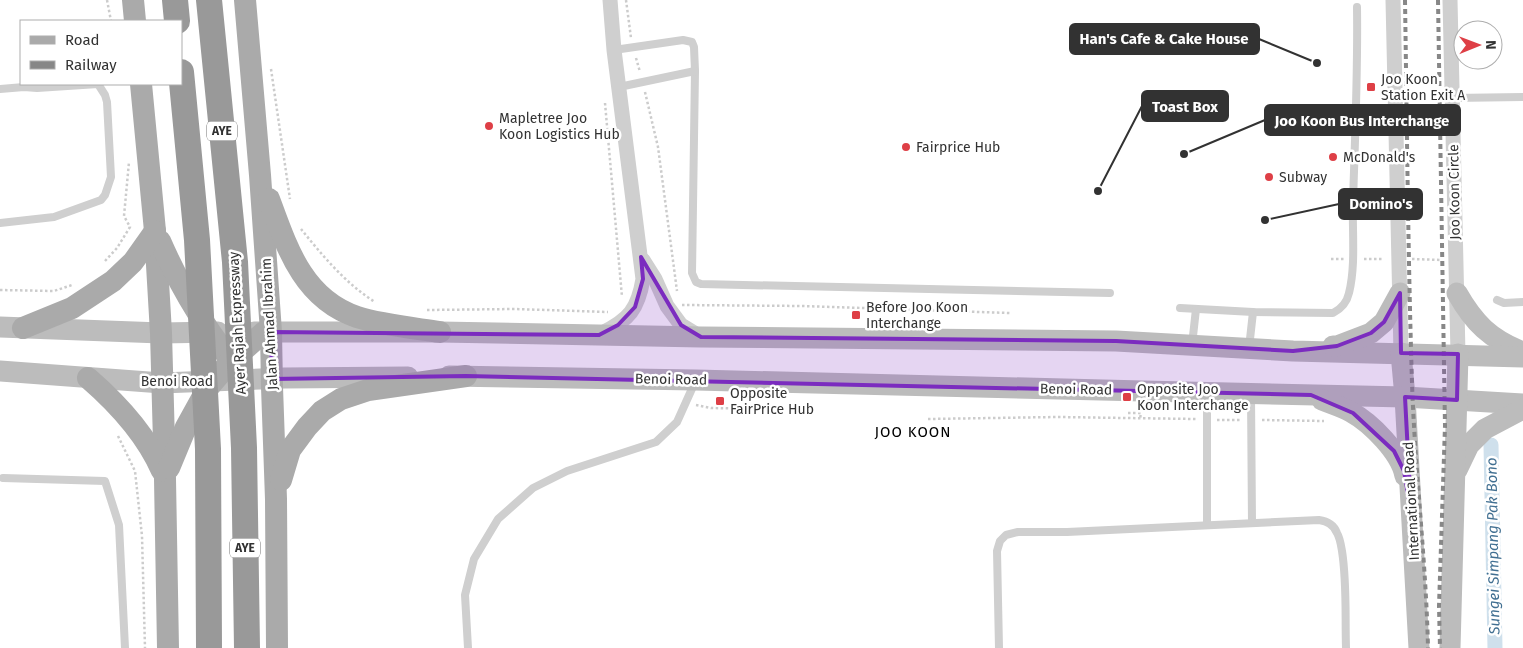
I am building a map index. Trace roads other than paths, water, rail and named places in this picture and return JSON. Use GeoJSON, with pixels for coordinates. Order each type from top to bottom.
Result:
{"type":"FeatureCollection","features":[{"type":"Feature","properties":{"kind":"highway"},"geometry":{"type":"LineString","coordinates":[[175,0],[177,20]]}},
{"type":"Feature","properties":{"kind":"highway","name":"Ayer Rajah Expressway"},"geometry":{"type":"LineString","coordinates":[[209,0],[234,262],[244,448],[247,648]]}},
{"type":"Feature","properties":{"kind":"highway","name":"AYE"},"geometry":{"type":"LineString","coordinates":[[182,82],[197,240],[208,449],[209,648]]}},
{"type":"Feature","properties":{"kind":"main road"},"geometry":{"type":"LineString","coordinates":[[133,0],[135,20]]}},
{"type":"Feature","properties":{"kind":"main road","name":"Jalan Ahmad Ibrahim"},"geometry":{"type":"LineString","coordinates":[[246,0],[267,267],[268,332],[275,459],[277,648]]}},
{"type":"Feature","properties":{"kind":"main road"},"geometry":{"type":"LineString","coordinates":[[141,85],[155,231],[160,333],[168,648]]}},
{"type":"Feature","properties":{"kind":"main road"},"geometry":{"type":"LineString","coordinates":[[260,175],[288,249],[300,272],[320,296],[337,308],[357,317],[440,332]]}},
{"type":"Feature","properties":{"kind":"main road"},"geometry":{"type":"LineString","coordinates":[[24,328],[72,308],[112,281],[133,262],[155,231]]}},
{"type":"Feature","properties":{"kind":"main road"},"geometry":{"type":"LineString","coordinates":[[155,231],[200,333],[224,371],[239,388],[264,430],[275,459]]}},
{"type":"Feature","properties":{"kind":"main road"},"geometry":{"type":"LineString","coordinates":[[224,371],[238,332],[267,267]]}},
{"type":"Feature","properties":{"kind":"main road"},"geometry":{"type":"LineString","coordinates":[[1293,351],[1298,348],[1337,346],[1371,333],[1384,322],[1400,293]]}},
{"type":"Feature","properties":{"kind":"main road"},"geometry":{"type":"LineString","coordinates":[[1457,293],[1469,314],[1487,333],[1508,346],[1523,352]]}},
{"type":"Feature","properties":{"kind":"main road"},"geometry":{"type":"LineString","coordinates":[[0,327],[160,333],[440,332],[701,337],[1116,341],[1293,351],[1523,357]]}},
{"type":"Feature","properties":{"kind":"main road"},"geometry":{"type":"LineString","coordinates":[[165,478],[186,427],[207,389],[224,371],[268,332]]}},
{"type":"Feature","properties":{"kind":"main road","name":"International Road"},"geometry":{"type":"LineString","coordinates":[[1401,353],[1419,648]]}},
{"type":"Feature","properties":{"kind":"main road"},"geometry":{"type":"LineString","coordinates":[[1450,648],[1458,354]]}},
{"type":"Feature","properties":{"kind":"main road","name":"Benoi Road"},"geometry":{"type":"LineString","coordinates":[[0,372],[162,382],[224,371],[272,379],[466,376],[696,380],[1405,397],[1523,404]]}},
{"type":"Feature","properties":{"kind":"main road"},"geometry":{"type":"LineString","coordinates":[[276,499],[290,450],[322,411],[340,399],[368,390],[466,376]]}},
{"type":"Feature","properties":{"kind":"main road"},"geometry":{"type":"LineString","coordinates":[[88,378],[112,398],[139,430],[155,456],[165,478]]}},
{"type":"Feature","properties":{"kind":"main road"},"geometry":{"type":"LineString","coordinates":[[1311,395],[1353,413],[1376,431],[1394,451],[1404,471],[1411,511]]}},
{"type":"Feature","properties":{"kind":"main road"},"geometry":{"type":"LineString","coordinates":[[1454,477],[1469,445],[1485,429],[1523,410]]}},
{"type":"Feature","properties":{"kind":"street"},"geometry":{"type":"LineString","coordinates":[[598,335],[618,326],[628,317],[626,312],[640,294],[643,279],[614,50],[610,0]]}},
{"type":"Feature","properties":{"kind":"street"},"geometry":{"type":"LineString","coordinates":[[1393,0],[1401,353]]}},
{"type":"Feature","properties":{"kind":"street","name":"Joo Koon Circle"},"geometry":{"type":"LineString","coordinates":[[1450,0],[1458,354]]}},
{"type":"Feature","properties":{"kind":"street"},"geometry":{"type":"LineString","coordinates":[[641,257],[654,279],[660,294],[676,309],[681,325],[701,337]]}},
{"type":"Feature","properties":{"kind":"lane"},"geometry":{"type":"LineString","coordinates":[[1180,308],[1253,312],[1333,313],[1340,309],[1349,296],[1352,268],[1357,7]]}},
{"type":"Feature","properties":{"kind":"lane"},"geometry":{"type":"LineString","coordinates":[[614,50],[684,40],[692,42],[694,47],[692,273],[696,282],[701,284],[1110,293]]}},
{"type":"Feature","properties":{"kind":"lane"},"geometry":{"type":"LineString","coordinates":[[619,87],[695,71]]}},
{"type":"Feature","properties":{"kind":"lane"},"geometry":{"type":"LineString","coordinates":[[0,89],[78,85]]}},
{"type":"Feature","properties":{"kind":"lane"},"geometry":{"type":"LineString","coordinates":[[0,223],[47,219],[94,204],[105,195],[112,177],[106,95],[99,85]]}},
{"type":"Feature","properties":{"kind":"lane"},"geometry":{"type":"LineString","coordinates":[[1452,98],[1523,97]]}},
{"type":"Feature","properties":{"kind":"lane"},"geometry":{"type":"LineString","coordinates":[[1497,300],[1523,302]]}},
{"type":"Feature","properties":{"kind":"lane"},"geometry":{"type":"LineString","coordinates":[[1192,346],[1196,309]]}},
{"type":"Feature","properties":{"kind":"lane"},"geometry":{"type":"LineString","coordinates":[[1249,348],[1253,312]]}},
{"type":"Feature","properties":{"kind":"lane"},"geometry":{"type":"LineString","coordinates":[[468,648],[465,595],[474,559],[498,519],[533,488],[567,471],[656,442],[677,422],[696,380]]}},
{"type":"Feature","properties":{"kind":"lane"},"geometry":{"type":"LineString","coordinates":[[1207,392],[1207,524]]}},
{"type":"Feature","properties":{"kind":"lane"},"geometry":{"type":"LineString","coordinates":[[1251,394],[1252,523]]}},
{"type":"Feature","properties":{"kind":"lane"},"geometry":{"type":"LineString","coordinates":[[3,478],[106,480],[119,525],[125,648]]}},
{"type":"Feature","properties":{"kind":"lane"},"geometry":{"type":"LineString","coordinates":[[999,648],[997,551],[1000,541],[1006,535],[1018,532],[1066,532],[1207,524],[1326,521],[1337,532],[1344,566],[1346,648]]}},
{"type":"Feature","properties":{"kind":"waterway","name":"Sungei Simpang Pak Bono"},"geometry":{"type":"LineString","coordinates":[[1491,445],[1495,648]]}},
{"type":"Feature","properties":{"kind":"railway"},"geometry":{"type":"LineString","coordinates":[[1405,0],[1412,383],[1428,648]]}},
{"type":"Feature","properties":{"kind":"railway"},"geometry":{"type":"LineString","coordinates":[[1438,0],[1445,426],[1439,606],[1440,648]]}},
{"type":"Feature","properties":{"kind":"place","name":"Han's Cafe & Cake House"},"geometry":{"type":"Point","coordinates":[1317,63]}},
{"type":"Feature","properties":{"kind":"place","name":"Joo Koon Station Exit A"},"geometry":{"type":"Point","coordinates":[1371,87]}},
{"type":"Feature","properties":{"kind":"place","name":"Mapletree Joo Koon Logistics Hub"},"geometry":{"type":"Point","coordinates":[489,126]}},
{"type":"Feature","properties":{"kind":"place","name":"Fairprice Hub"},"geometry":{"type":"Point","coordinates":[906,147]}},
{"type":"Feature","properties":{"kind":"place","name":"Joo Koon Bus Interchange"},"geometry":{"type":"Point","coordinates":[1184,154]}},
{"type":"Feature","properties":{"kind":"place","name":"McDonald's"},"geometry":{"type":"Point","coordinates":[1333,157]}},
{"type":"Feature","properties":{"kind":"place","name":"Subway"},"geometry":{"type":"Point","coordinates":[1269,177]}},
{"type":"Feature","properties":{"kind":"place","name":"Toast Box"},"geometry":{"type":"Point","coordinates":[1098,191]}},
{"type":"Feature","properties":{"kind":"place","name":"Domino's"},"geometry":{"type":"Point","coordinates":[1265,220]}},
{"type":"Feature","properties":{"kind":"place","name":"Before Joo Koon Interchange"},"geometry":{"type":"Point","coordinates":[856,315]}},
{"type":"Feature","properties":{"kind":"place","name":"Opposite Joo Koon Interchange"},"geometry":{"type":"Point","coordinates":[1127,397]}},
{"type":"Feature","properties":{"kind":"place","name":"Opposite FairPrice Hub"},"geometry":{"type":"Point","coordinates":[720,401]}},
{"type":"Feature","properties":{"kind":"district","name":"JOO KOON"},"geometry":{"type":"Point","coordinates":[913,432]}}]}
